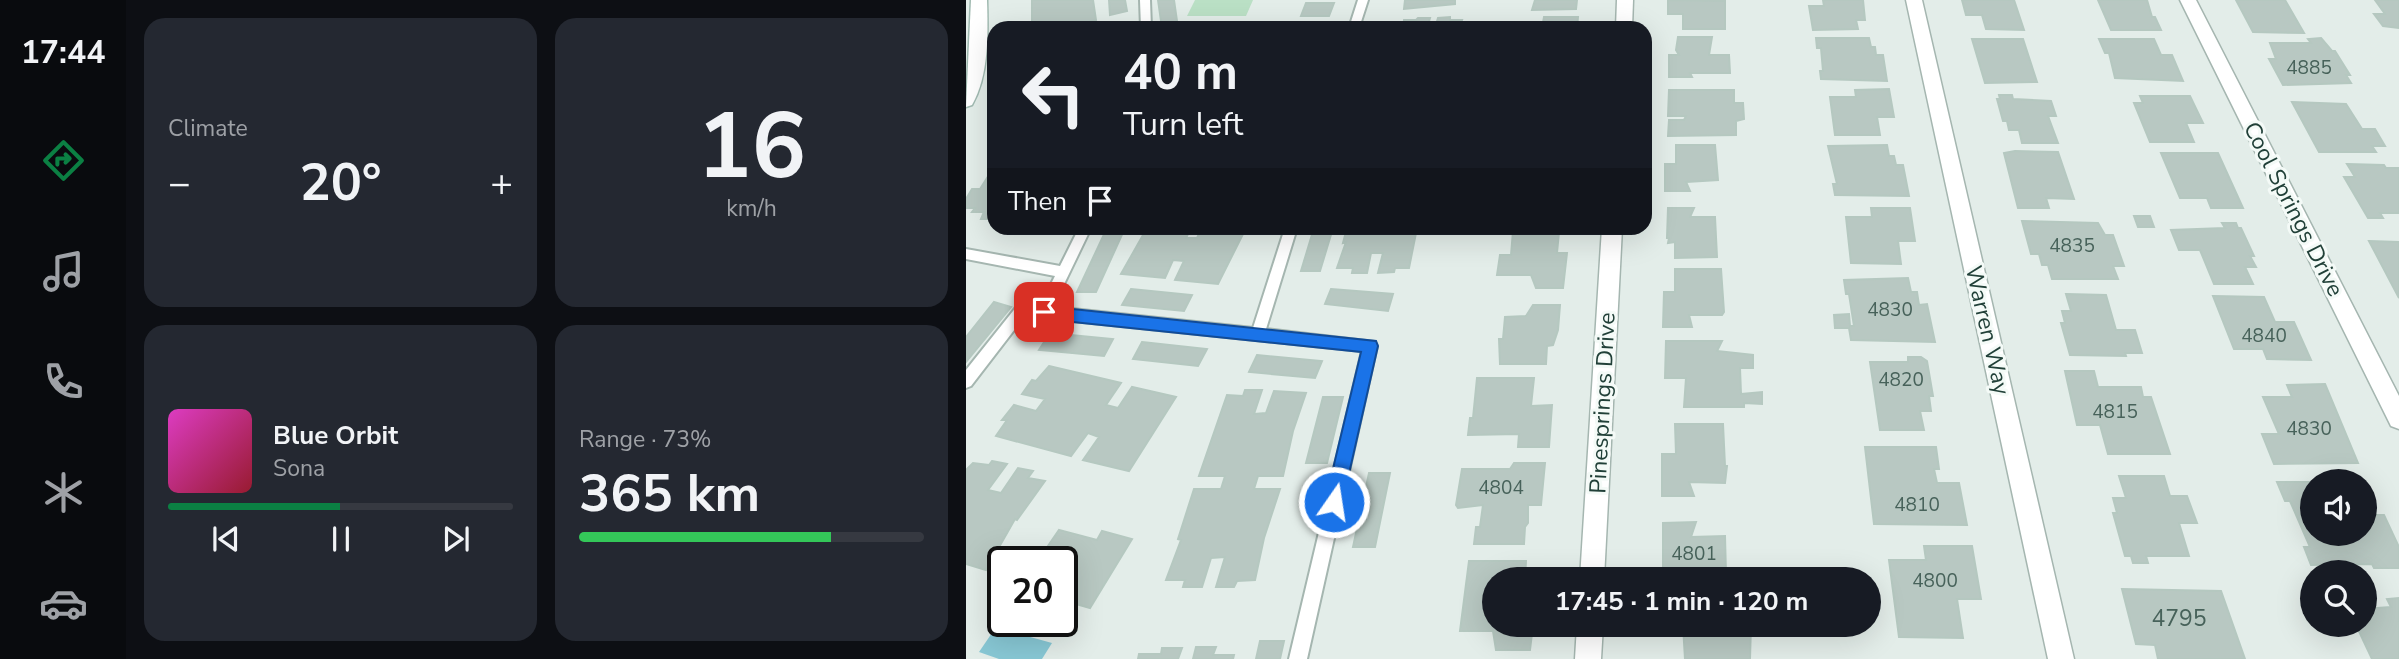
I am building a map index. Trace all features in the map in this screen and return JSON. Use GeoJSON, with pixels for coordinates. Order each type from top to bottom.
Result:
{"type":"FeatureCollection","features":[{"type":"Feature","properties":{"kind":"street"},"geometry":{"type":"LineString","coordinates":[[966,101],[973,83],[977,58],[979,0]]}},
{"type":"Feature","properties":{"kind":"street"},"geometry":{"type":"LineString","coordinates":[[1624,21],[1625,0]]}},
{"type":"Feature","properties":{"kind":"street","name":"Warren Way"},"geometry":{"type":"LineString","coordinates":[[1914,0],[2062,659]]}},
{"type":"Feature","properties":{"kind":"street","name":"Cool Springs Drive"},"geometry":{"type":"LineString","coordinates":[[2188,0],[2399,419]]}},
{"type":"Feature","properties":{"kind":"street","name":"Pinesprings Drive"},"geometry":{"type":"LineString","coordinates":[[1593,567],[1612,235]]}},
{"type":"Feature","properties":{"kind":"street"},"geometry":{"type":"LineString","coordinates":[[1588,659],[1589,637]]}},
{"type":"Feature","properties":{"kind":"lane"},"geometry":{"type":"LineString","coordinates":[[1145,0],[1146,21]]}},
{"type":"Feature","properties":{"kind":"lane"},"geometry":{"type":"LineString","coordinates":[[1356,21],[1363,0]]}},
{"type":"Feature","properties":{"kind":"lane"},"geometry":{"type":"LineString","coordinates":[[1044,312],[1082,235]]}},
{"type":"Feature","properties":{"kind":"lane"},"geometry":{"type":"LineString","coordinates":[[1258,334],[1289,235]]}},
{"type":"Feature","properties":{"kind":"lane"},"geometry":{"type":"LineString","coordinates":[[966,254],[1063,272]]}},
{"type":"Feature","properties":{"kind":"lane"},"geometry":{"type":"LineString","coordinates":[[966,381],[1022,310],[1370,346],[1298,659]]}},
{"type":"Feature","properties":{"kind":"green space"},"geometry":{"type":"Polygon","coordinates":[[[1195,0],[1253,0],[1246,16],[1187,16],[1195,0]]]}},
{"type":"Feature","properties":{"kind":"water"},"geometry":{"type":"Polygon","coordinates":[[[989,637],[1030,637],[1052,643],[1042,659],[999,659],[979,652],[989,637]]]}},
{"type":"Feature","properties":{"kind":"building"},"geometry":{"type":"Polygon","coordinates":[[[1032,0],[1093,0],[1096,20],[1032,21],[1032,0]]]}},
{"type":"Feature","properties":{"kind":"building"},"geometry":{"type":"Polygon","coordinates":[[[1109,0],[1125,0],[1127,11],[1110,15],[1109,0]]]}},
{"type":"Feature","properties":{"kind":"building"},"geometry":{"type":"Polygon","coordinates":[[[1158,0],[1174,0],[1177,21],[1161,21],[1158,0]]]}},
{"type":"Feature","properties":{"kind":"building"},"geometry":{"type":"Polygon","coordinates":[[[1405,0],[1455,0],[1455,4],[1404,9],[1405,0]]]}},
{"type":"Feature","properties":{"kind":"building"},"geometry":{"type":"Polygon","coordinates":[[[1535,0],[1577,0],[1576,9],[1532,10],[1535,0]]]}},
{"type":"Feature","properties":{"kind":"building"},"geometry":{"type":"Polygon","coordinates":[[[1668,0],[1725,1],[1725,29],[1683,29],[1683,14],[1668,14],[1668,0]]]}},
{"type":"Feature","properties":{"kind":"building"},"geometry":{"type":"Polygon","coordinates":[[[1823,0],[1863,0],[1865,20],[1856,20],[1858,29],[1813,30],[1809,6],[1824,6],[1823,0]]]}},
{"type":"Feature","properties":{"kind":"building"},"geometry":{"type":"Polygon","coordinates":[[[1962,0],[2014,0],[2024,30],[1986,29],[1982,15],[1966,15],[1962,0]]]}},
{"type":"Feature","properties":{"kind":"building"},"geometry":{"type":"Polygon","coordinates":[[[2098,0],[2147,0],[2152,17],[2155,17],[2161,30],[2111,30],[2098,0]]]}},
{"type":"Feature","properties":{"kind":"building"},"geometry":{"type":"Polygon","coordinates":[[[2236,0],[2285,0],[2304,33],[2253,32],[2236,0]]]}},
{"type":"Feature","properties":{"kind":"building"},"geometry":{"type":"Polygon","coordinates":[[[2375,0],[2399,0],[2399,28],[2383,26],[2374,14],[2385,14],[2375,0]]]}},
{"type":"Feature","properties":{"kind":"building"},"geometry":{"type":"Polygon","coordinates":[[[1306,3],[1334,3],[1329,16],[1301,16],[1306,3]]]}},
{"type":"Feature","properties":{"kind":"building"},"geometry":{"type":"Polygon","coordinates":[[[1450,17],[1450,20],[1462,20],[1437,21],[1438,18],[1450,17]]]}},
{"type":"Feature","properties":{"kind":"building"},"geometry":{"type":"Polygon","coordinates":[[[1544,17],[1578,17],[1578,21],[1543,21],[1544,17]]]}},
{"type":"Feature","properties":{"kind":"building"},"geometry":{"type":"Polygon","coordinates":[[[1430,18],[1429,21],[1404,21],[1430,18]]]}},
{"type":"Feature","properties":{"kind":"building"},"geometry":{"type":"Polygon","coordinates":[[[1678,37],[1712,37],[1709,55],[1729,55],[1730,73],[1690,73],[1692,77],[1669,77],[1669,55],[1679,55],[1676,50],[1678,37]]]}},
{"type":"Feature","properties":{"kind":"building"},"geometry":{"type":"Polygon","coordinates":[[[1816,38],[1869,38],[1871,47],[1875,47],[1876,55],[1883,55],[1887,81],[1821,79],[1821,48],[1817,48],[1816,38]]]}},
{"type":"Feature","properties":{"kind":"building"},"geometry":{"type":"Polygon","coordinates":[[[2321,38],[2335,51],[2350,75],[2346,75],[2351,83],[2283,85],[2269,59],[2276,59],[2270,43],[2311,43],[2308,39],[2321,38]]]}},
{"type":"Feature","properties":{"kind":"building"},"geometry":{"type":"Polygon","coordinates":[[[1972,39],[2023,39],[2037,82],[1985,83],[1972,39]]]}},
{"type":"Feature","properties":{"kind":"building"},"geometry":{"type":"Polygon","coordinates":[[[2099,39],[2154,39],[2161,55],[2172,55],[2183,81],[2115,78],[2109,53],[2105,53],[2099,39]]]}},
{"type":"Feature","properties":{"kind":"building"},"geometry":{"type":"Polygon","coordinates":[[[1889,89],[1894,117],[1877,117],[1880,135],[1835,135],[1830,97],[1856,97],[1855,90],[1889,89]]]}},
{"type":"Feature","properties":{"kind":"building"},"geometry":{"type":"Polygon","coordinates":[[[1669,90],[1734,90],[1734,103],[1743,103],[1744,119],[1736,121],[1736,135],[1668,136],[1669,120],[1684,120],[1686,116],[1668,116],[1669,90]]]}},
{"type":"Feature","properties":{"kind":"building"},"geometry":{"type":"Polygon","coordinates":[[[1999,95],[2012,95],[2013,99],[2051,101],[2056,116],[2048,116],[2058,143],[2022,143],[2019,130],[2009,130],[2007,121],[2003,121],[1997,99],[2000,99],[1999,95]]]}},
{"type":"Feature","properties":{"kind":"building"},"geometry":{"type":"Polygon","coordinates":[[[2140,96],[2190,96],[2203,123],[2186,123],[2194,142],[2150,142],[2134,103],[2143,103],[2140,96]]]}},
{"type":"Feature","properties":{"kind":"building"},"geometry":{"type":"Polygon","coordinates":[[[2292,102],[2346,104],[2362,129],[2375,129],[2385,146],[2372,146],[2376,152],[2319,152],[2292,102]]]}},
{"type":"Feature","properties":{"kind":"building"},"geometry":{"type":"Polygon","coordinates":[[[1676,145],[1715,145],[1718,180],[1686,182],[1690,191],[1665,191],[1665,164],[1676,164],[1676,145]]]}},
{"type":"Feature","properties":{"kind":"building"},"geometry":{"type":"Polygon","coordinates":[[[1887,145],[1889,156],[1894,156],[1896,165],[1903,165],[1909,196],[1835,195],[1833,184],[1837,184],[1828,146],[1887,145]]]}},
{"type":"Feature","properties":{"kind":"building"},"geometry":{"type":"Polygon","coordinates":[[[2058,152],[2074,199],[2046,198],[2049,208],[2018,208],[2004,153],[2058,152]]]}},
{"type":"Feature","properties":{"kind":"building"},"geometry":{"type":"Polygon","coordinates":[[[2161,153],[2218,153],[2243,208],[2211,208],[2207,198],[2180,198],[2161,153]]]}},
{"type":"Feature","properties":{"kind":"building"},"geometry":{"type":"Polygon","coordinates":[[[2347,164],[2399,168],[2399,213],[2380,213],[2383,218],[2368,218],[2344,177],[2355,177],[2347,164]]]}},
{"type":"Feature","properties":{"kind":"building"},"geometry":{"type":"Polygon","coordinates":[[[987,178],[987,219],[981,219],[984,212],[972,212],[975,208],[966,208],[966,199],[972,189],[980,189],[987,178]]]}},
{"type":"Feature","properties":{"kind":"building"},"geometry":{"type":"Polygon","coordinates":[[[1668,208],[1694,208],[1690,217],[1715,217],[1717,257],[1675,258],[1675,242],[1668,243],[1667,238],[1668,208]]]}},
{"type":"Feature","properties":{"kind":"building"},"geometry":{"type":"Polygon","coordinates":[[[1871,208],[1910,208],[1915,241],[1898,241],[1901,264],[1851,263],[1846,217],[1872,217],[1871,208]]]}},
{"type":"Feature","properties":{"kind":"building"},"geometry":{"type":"Polygon","coordinates":[[[2134,216],[2150,216],[2154,227],[2138,227],[2134,216]]]}},
{"type":"Feature","properties":{"kind":"building"},"geometry":{"type":"Polygon","coordinates":[[[2022,221],[2098,223],[2105,235],[2113,235],[2124,266],[2113,266],[2118,279],[2052,279],[2048,265],[2042,265],[2039,254],[2031,254],[2022,221]]]}},
{"type":"Feature","properties":{"kind":"building"},"geometry":{"type":"Polygon","coordinates":[[[2222,223],[2236,223],[2238,228],[2241,228],[2254,256],[2250,256],[2256,267],[2245,267],[2253,284],[2214,284],[2200,250],[2179,250],[2171,230],[2225,228],[2222,223]]]}},
{"type":"Feature","properties":{"kind":"building"},"geometry":{"type":"Polygon","coordinates":[[[1104,235],[1122,235],[1096,292],[1077,292],[1104,235]]]}},
{"type":"Feature","properties":{"kind":"building"},"geometry":{"type":"Polygon","coordinates":[[[1143,235],[1188,235],[1186,238],[1197,238],[1198,235],[1242,235],[1218,284],[1175,280],[1184,261],[1173,260],[1165,278],[1121,274],[1143,235]]]}},
{"type":"Feature","properties":{"kind":"building"},"geometry":{"type":"Polygon","coordinates":[[[1312,235],[1331,235],[1320,271],[1301,271],[1312,235]]]}},
{"type":"Feature","properties":{"kind":"building"},"geometry":{"type":"Polygon","coordinates":[[[1345,235],[1416,235],[1409,268],[1395,268],[1394,272],[1378,273],[1383,253],[1371,253],[1367,273],[1352,273],[1353,268],[1337,268],[1346,242],[1343,243],[1345,235]]]}},
{"type":"Feature","properties":{"kind":"building"},"geometry":{"type":"Polygon","coordinates":[[[1513,235],[1559,235],[1557,253],[1567,253],[1563,288],[1536,288],[1531,275],[1497,275],[1500,255],[1511,255],[1513,235]]]}},
{"type":"Feature","properties":{"kind":"building"},"geometry":{"type":"Polygon","coordinates":[[[2369,241],[2399,242],[2399,298],[2369,241]]]}},
{"type":"Feature","properties":{"kind":"building"},"geometry":{"type":"Polygon","coordinates":[[[1675,269],[1721,269],[1722,315],[1689,315],[1692,327],[1663,327],[1664,292],[1675,292],[1675,269]]]}},
{"type":"Feature","properties":{"kind":"building"},"geometry":{"type":"Polygon","coordinates":[[[1908,278],[1911,292],[1917,292],[1919,305],[1927,304],[1935,342],[1851,340],[1849,328],[1835,328],[1834,315],[1849,314],[1850,326],[1854,326],[1844,280],[1908,278]]]}},
{"type":"Feature","properties":{"kind":"building"},"geometry":{"type":"Polygon","coordinates":[[[1131,289],[1192,295],[1184,311],[1122,305],[1131,289]]]}},
{"type":"Feature","properties":{"kind":"building"},"geometry":{"type":"Polygon","coordinates":[[[1331,289],[1393,294],[1388,311],[1325,304],[1331,289]]]}},
{"type":"Feature","properties":{"kind":"building"},"geometry":{"type":"Polygon","coordinates":[[[2066,294],[2106,295],[2116,330],[2135,330],[2142,353],[2125,353],[2126,356],[2070,355],[2061,323],[2065,323],[2062,311],[2071,311],[2066,294]]]}},
{"type":"Feature","properties":{"kind":"building"},"geometry":{"type":"Polygon","coordinates":[[[2213,296],[2264,297],[2275,322],[2294,322],[2311,360],[2267,359],[2263,349],[2234,349],[2213,296]]]}},
{"type":"Feature","properties":{"kind":"building"},"geometry":{"type":"Polygon","coordinates":[[[994,302],[1011,307],[966,362],[966,337],[994,302]]]}},
{"type":"Feature","properties":{"kind":"building"},"geometry":{"type":"Polygon","coordinates":[[[1533,305],[1560,305],[1558,330],[1553,345],[1547,346],[1546,364],[1500,364],[1499,339],[1503,339],[1505,317],[1526,316],[1533,305]]]}},
{"type":"Feature","properties":{"kind":"building"},"geometry":{"type":"Polygon","coordinates":[[[1050,333],[1113,339],[1104,356],[1039,350],[1050,333]]]}},
{"type":"Feature","properties":{"kind":"building"},"geometry":{"type":"Polygon","coordinates":[[[1666,341],[1722,341],[1717,351],[1753,355],[1753,368],[1740,368],[1741,394],[1762,392],[1762,404],[1744,403],[1744,407],[1684,407],[1686,378],[1665,378],[1666,341]]]}},
{"type":"Feature","properties":{"kind":"building"},"geometry":{"type":"Polygon","coordinates":[[[1142,342],[1207,349],[1198,366],[1133,359],[1142,342]]]}},
{"type":"Feature","properties":{"kind":"building"},"geometry":{"type":"Polygon","coordinates":[[[1257,355],[1322,361],[1315,378],[1249,372],[1257,355]]]}},
{"type":"Feature","properties":{"kind":"building"},"geometry":{"type":"Polygon","coordinates":[[[1908,357],[1921,357],[1927,361],[1933,396],[1929,396],[1931,411],[1920,411],[1924,430],[1880,430],[1870,362],[1908,362],[1908,357]]]}},
{"type":"Feature","properties":{"kind":"building"},"geometry":{"type":"Polygon","coordinates":[[[1049,366],[1121,383],[1106,405],[1118,408],[1132,387],[1176,397],[1129,471],[1083,460],[1099,437],[1088,433],[1071,456],[996,436],[1007,420],[1002,420],[1014,405],[1036,411],[1045,399],[1022,394],[1032,380],[1036,381],[1049,366]]]}},
{"type":"Feature","properties":{"kind":"building"},"geometry":{"type":"Polygon","coordinates":[[[2065,371],[2094,371],[2098,387],[2141,387],[2143,397],[2151,397],[2170,454],[2108,454],[2100,425],[2077,425],[2065,371]]]}},
{"type":"Feature","properties":{"kind":"building"},"geometry":{"type":"Polygon","coordinates":[[[1477,378],[1534,378],[1531,406],[1552,405],[1549,447],[1518,447],[1519,434],[1468,435],[1470,418],[1473,418],[1477,378]]]}},
{"type":"Feature","properties":{"kind":"building"},"geometry":{"type":"Polygon","coordinates":[[[2325,384],[2358,463],[2274,464],[2262,434],[2279,434],[2263,397],[2292,397],[2287,385],[2325,384]]]}},
{"type":"Feature","properties":{"kind":"building"},"geometry":{"type":"Polygon","coordinates":[[[1245,390],[1262,390],[1254,414],[1266,413],[1274,391],[1306,393],[1293,431],[1283,476],[1258,476],[1254,489],[1280,489],[1264,538],[1255,580],[1237,581],[1234,587],[1216,587],[1225,557],[1211,558],[1202,587],[1183,587],[1185,580],[1166,580],[1181,540],[1178,539],[1194,489],[1221,489],[1225,476],[1199,476],[1227,395],[1243,396],[1245,390]]]}},
{"type":"Feature","properties":{"kind":"building"},"geometry":{"type":"Polygon","coordinates":[[[1323,397],[1343,397],[1327,463],[1306,463],[1323,397]]]}},
{"type":"Feature","properties":{"kind":"building"},"geometry":{"type":"Polygon","coordinates":[[[1675,424],[1723,424],[1727,466],[1725,483],[1689,482],[1694,496],[1662,496],[1662,454],[1676,454],[1675,424]]]}},
{"type":"Feature","properties":{"kind":"building"},"geometry":{"type":"Polygon","coordinates":[[[1865,447],[1936,447],[1939,469],[1934,469],[1937,483],[1959,483],[1967,525],[1874,524],[1865,447]]]}},
{"type":"Feature","properties":{"kind":"building"},"geometry":{"type":"Polygon","coordinates":[[[992,461],[1007,464],[988,490],[1001,493],[1018,468],[1033,471],[1028,478],[1045,481],[1017,520],[1015,519],[1000,546],[987,546],[986,570],[966,564],[966,470],[973,463],[989,465],[992,461]]]}},
{"type":"Feature","properties":{"kind":"building"},"geometry":{"type":"Polygon","coordinates":[[[1514,463],[1545,463],[1541,505],[1528,505],[1524,544],[1474,544],[1483,505],[1458,508],[1456,505],[1462,469],[1510,469],[1514,463]]]}},
{"type":"Feature","properties":{"kind":"building"},"geometry":{"type":"Polygon","coordinates":[[[1369,473],[1390,473],[1375,547],[1353,547],[1369,473]]]}},
{"type":"Feature","properties":{"kind":"building"},"geometry":{"type":"Polygon","coordinates":[[[2119,476],[2164,476],[2170,496],[2187,496],[2197,523],[2179,523],[2189,556],[2146,556],[2148,563],[2133,563],[2131,556],[2125,556],[2113,513],[2117,513],[2113,498],[2126,498],[2119,476]]]}},
{"type":"Feature","properties":{"kind":"building"},"geometry":{"type":"Polygon","coordinates":[[[2277,482],[2300,482],[2300,524],[2290,501],[2285,501],[2277,482]]]}},
{"type":"Feature","properties":{"kind":"building"},"geometry":{"type":"Polygon","coordinates":[[[2377,515],[2384,515],[2399,547],[2399,568],[2377,568],[2377,560],[2309,560],[2304,547],[2377,546],[2377,515]]]}},
{"type":"Feature","properties":{"kind":"building"},"geometry":{"type":"Polygon","coordinates":[[[1696,522],[1691,537],[1725,536],[1726,567],[1663,567],[1663,523],[1696,522]]]}},
{"type":"Feature","properties":{"kind":"building"},"geometry":{"type":"Polygon","coordinates":[[[1059,530],[1097,540],[1102,531],[1132,539],[1090,608],[1078,605],[1078,546],[1048,546],[1059,530]]]}},
{"type":"Feature","properties":{"kind":"building"},"geometry":{"type":"Polygon","coordinates":[[[1924,546],[1972,546],[1981,599],[1957,599],[1963,638],[1899,637],[1889,560],[1926,560],[1924,546]]]}},
{"type":"Feature","properties":{"kind":"building"},"geometry":{"type":"Polygon","coordinates":[[[1469,561],[1526,561],[1526,567],[1482,567],[1482,631],[1460,631],[1469,561]]]}},
{"type":"Feature","properties":{"kind":"building"},"geometry":{"type":"Polygon","coordinates":[[[2122,589],[2221,591],[2245,659],[2158,659],[2155,645],[2136,644],[2122,589]]]}},
{"type":"Feature","properties":{"kind":"building"},"geometry":{"type":"Polygon","coordinates":[[[2399,598],[2399,659],[2372,659],[2362,637],[2377,637],[2377,608],[2391,607],[2387,599],[2399,598]]]}},
{"type":"Feature","properties":{"kind":"building"},"geometry":{"type":"Polygon","coordinates":[[[1494,637],[1532,637],[1530,650],[1496,650],[1494,637]]]}},
{"type":"Feature","properties":{"kind":"building"},"geometry":{"type":"Polygon","coordinates":[[[1684,637],[1751,637],[1750,659],[1685,659],[1684,637]]]}},
{"type":"Feature","properties":{"kind":"building"},"geometry":{"type":"Polygon","coordinates":[[[1260,641],[1284,641],[1280,659],[1256,659],[1260,641]]]}},
{"type":"Feature","properties":{"kind":"building"},"geometry":{"type":"Polygon","coordinates":[[[1196,647],[1216,647],[1213,655],[1234,655],[1233,659],[1193,659],[1196,647]]]}},
{"type":"Feature","properties":{"kind":"building"},"geometry":{"type":"Polygon","coordinates":[[[1162,648],[1182,648],[1178,659],[1138,659],[1139,654],[1161,654],[1162,648]]]}},
{"type":"Feature","properties":{"kind":"route"},"geometry":{"type":"LineString","coordinates":[[1044,312],[1370,346],[1334,502]]}}]}
